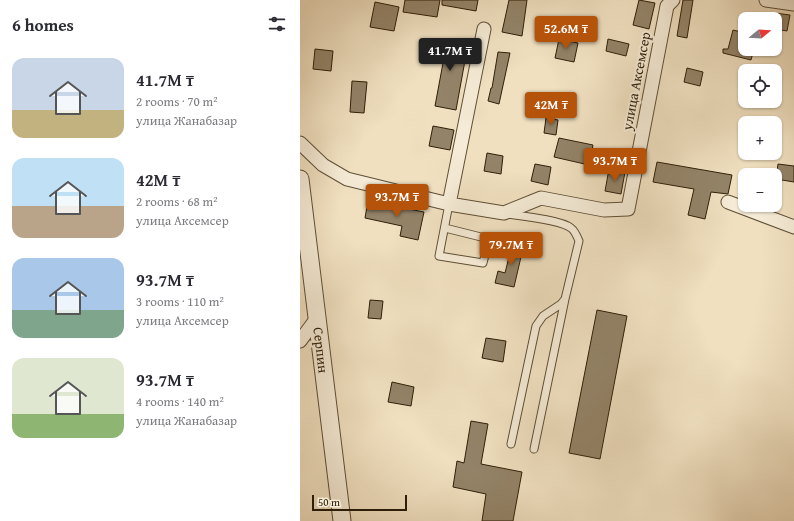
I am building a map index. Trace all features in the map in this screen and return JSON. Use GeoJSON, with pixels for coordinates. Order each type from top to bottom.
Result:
{"type":"FeatureCollection","features":[{"type":"Feature","properties":{"kind":"street","name":"улица Аксемсер"},"geometry":{"type":"LineString","coordinates":[[504,213],[541,198],[604,210],[628,209],[667,6],[673,0]]}},
{"type":"Feature","properties":{"kind":"street"},"geometry":{"type":"LineString","coordinates":[[766,0],[794,4]]}},
{"type":"Feature","properties":{"kind":"street"},"geometry":{"type":"LineString","coordinates":[[449,204],[484,29]]}},
{"type":"Feature","properties":{"kind":"street"},"geometry":{"type":"LineString","coordinates":[[300,143],[323,165],[347,179],[449,204],[504,213]]}},
{"type":"Feature","properties":{"kind":"street","name":"Серпин"},"geometry":{"type":"LineString","coordinates":[[300,179],[342,521]]}},
{"type":"Feature","properties":{"kind":"street"},"geometry":{"type":"LineString","coordinates":[[728,202],[794,227]]}},
{"type":"Feature","properties":{"kind":"street"},"geometry":{"type":"LineString","coordinates":[[300,341],[317,318]]}},
{"type":"Feature","properties":{"kind":"lane"},"geometry":{"type":"LineString","coordinates":[[445,228],[489,239],[484,263],[439,256],[449,204]]}},
{"type":"Feature","properties":{"kind":"lane"},"geometry":{"type":"LineString","coordinates":[[504,213],[551,221],[570,227],[575,233],[578,241],[534,449]]}},
{"type":"Feature","properties":{"kind":"lane"},"geometry":{"type":"LineString","coordinates":[[511,444],[536,326],[543,316],[566,299]]}},
{"type":"Feature","properties":{"kind":"building"},"geometry":{"type":"Polygon","coordinates":[[[405,0],[440,0],[437,17],[403,12],[405,0]]]}},
{"type":"Feature","properties":{"kind":"building"},"geometry":{"type":"Polygon","coordinates":[[[442,0],[478,0],[476,11],[442,5],[442,0]]]}},
{"type":"Feature","properties":{"kind":"building"},"geometry":{"type":"Polygon","coordinates":[[[509,0],[527,0],[522,36],[502,32],[509,0]]]}},
{"type":"Feature","properties":{"kind":"building"},"geometry":{"type":"Polygon","coordinates":[[[639,0],[655,3],[649,29],[633,25],[639,0]]]}},
{"type":"Feature","properties":{"kind":"building"},"geometry":{"type":"Polygon","coordinates":[[[683,0],[693,0],[687,38],[677,36],[683,0]]]}},
{"type":"Feature","properties":{"kind":"building"},"geometry":{"type":"Polygon","coordinates":[[[375,2],[399,7],[394,31],[370,27],[375,2]]]}},
{"type":"Feature","properties":{"kind":"building"},"geometry":{"type":"Polygon","coordinates":[[[782,14],[790,15],[787,31],[782,30],[782,14]]]}},
{"type":"Feature","properties":{"kind":"building"},"geometry":{"type":"Polygon","coordinates":[[[733,30],[738,31],[738,56],[752,56],[751,60],[723,53],[723,49],[728,49],[733,30]]]}},
{"type":"Feature","properties":{"kind":"building"},"geometry":{"type":"Polygon","coordinates":[[[438,39],[468,44],[456,110],[435,106],[443,63],[434,61],[438,39]]]}},
{"type":"Feature","properties":{"kind":"building"},"geometry":{"type":"Polygon","coordinates":[[[559,39],[578,43],[574,62],[555,58],[559,39]]]}},
{"type":"Feature","properties":{"kind":"building"},"geometry":{"type":"Polygon","coordinates":[[[608,39],[629,44],[626,56],[606,51],[608,39]]]}},
{"type":"Feature","properties":{"kind":"building"},"geometry":{"type":"Polygon","coordinates":[[[315,49],[333,51],[331,71],[313,69],[315,49]]]}},
{"type":"Feature","properties":{"kind":"building"},"geometry":{"type":"Polygon","coordinates":[[[498,52],[510,53],[499,104],[488,101],[492,88],[498,52]]]}},
{"type":"Feature","properties":{"kind":"building"},"geometry":{"type":"Polygon","coordinates":[[[687,68],[703,72],[700,86],[684,82],[687,68]]]}},
{"type":"Feature","properties":{"kind":"building"},"geometry":{"type":"Polygon","coordinates":[[[352,81],[367,82],[364,113],[350,112],[352,81]]]}},
{"type":"Feature","properties":{"kind":"building"},"geometry":{"type":"Polygon","coordinates":[[[546,118],[558,120],[556,135],[544,133],[546,118]]]}},
{"type":"Feature","properties":{"kind":"building"},"geometry":{"type":"Polygon","coordinates":[[[433,126],[454,130],[450,150],[429,146],[433,126]]]}},
{"type":"Feature","properties":{"kind":"building"},"geometry":{"type":"Polygon","coordinates":[[[559,138],[593,145],[589,165],[554,157],[559,138]]]}},
{"type":"Feature","properties":{"kind":"building"},"geometry":{"type":"Polygon","coordinates":[[[487,153],[503,156],[501,174],[484,171],[487,153]]]}},
{"type":"Feature","properties":{"kind":"building"},"geometry":{"type":"Polygon","coordinates":[[[657,162],[732,175],[728,194],[711,192],[705,219],[688,215],[694,189],[653,182],[657,162]]]}},
{"type":"Feature","properties":{"kind":"building"},"geometry":{"type":"Polygon","coordinates":[[[535,164],[551,167],[548,185],[531,181],[535,164]]]}},
{"type":"Feature","properties":{"kind":"building"},"geometry":{"type":"Polygon","coordinates":[[[778,164],[794,166],[794,182],[782,180],[782,168],[777,168],[778,164]]]}},
{"type":"Feature","properties":{"kind":"building"},"geometry":{"type":"Polygon","coordinates":[[[609,169],[625,172],[621,194],[605,191],[609,169]]]}},
{"type":"Feature","properties":{"kind":"building"},"geometry":{"type":"Polygon","coordinates":[[[368,201],[424,212],[418,240],[400,236],[402,226],[365,218],[368,201]]]}},
{"type":"Feature","properties":{"kind":"building"},"geometry":{"type":"Polygon","coordinates":[[[513,241],[524,244],[514,287],[495,283],[498,271],[505,273],[513,241]]]}},
{"type":"Feature","properties":{"kind":"building"},"geometry":{"type":"Polygon","coordinates":[[[370,300],[383,301],[381,319],[368,318],[370,300]]]}},
{"type":"Feature","properties":{"kind":"building"},"geometry":{"type":"Polygon","coordinates":[[[597,310],[627,316],[600,459],[569,453],[597,310]]]}},
{"type":"Feature","properties":{"kind":"building"},"geometry":{"type":"Polygon","coordinates":[[[486,338],[506,341],[503,362],[482,358],[486,338]]]}},
{"type":"Feature","properties":{"kind":"building"},"geometry":{"type":"Polygon","coordinates":[[[392,382],[414,387],[411,406],[388,402],[392,382]]]}},
{"type":"Feature","properties":{"kind":"building"},"geometry":{"type":"Polygon","coordinates":[[[471,421],[488,424],[481,464],[522,472],[513,521],[482,521],[486,494],[453,487],[457,461],[464,463],[471,421]]]}}]}
